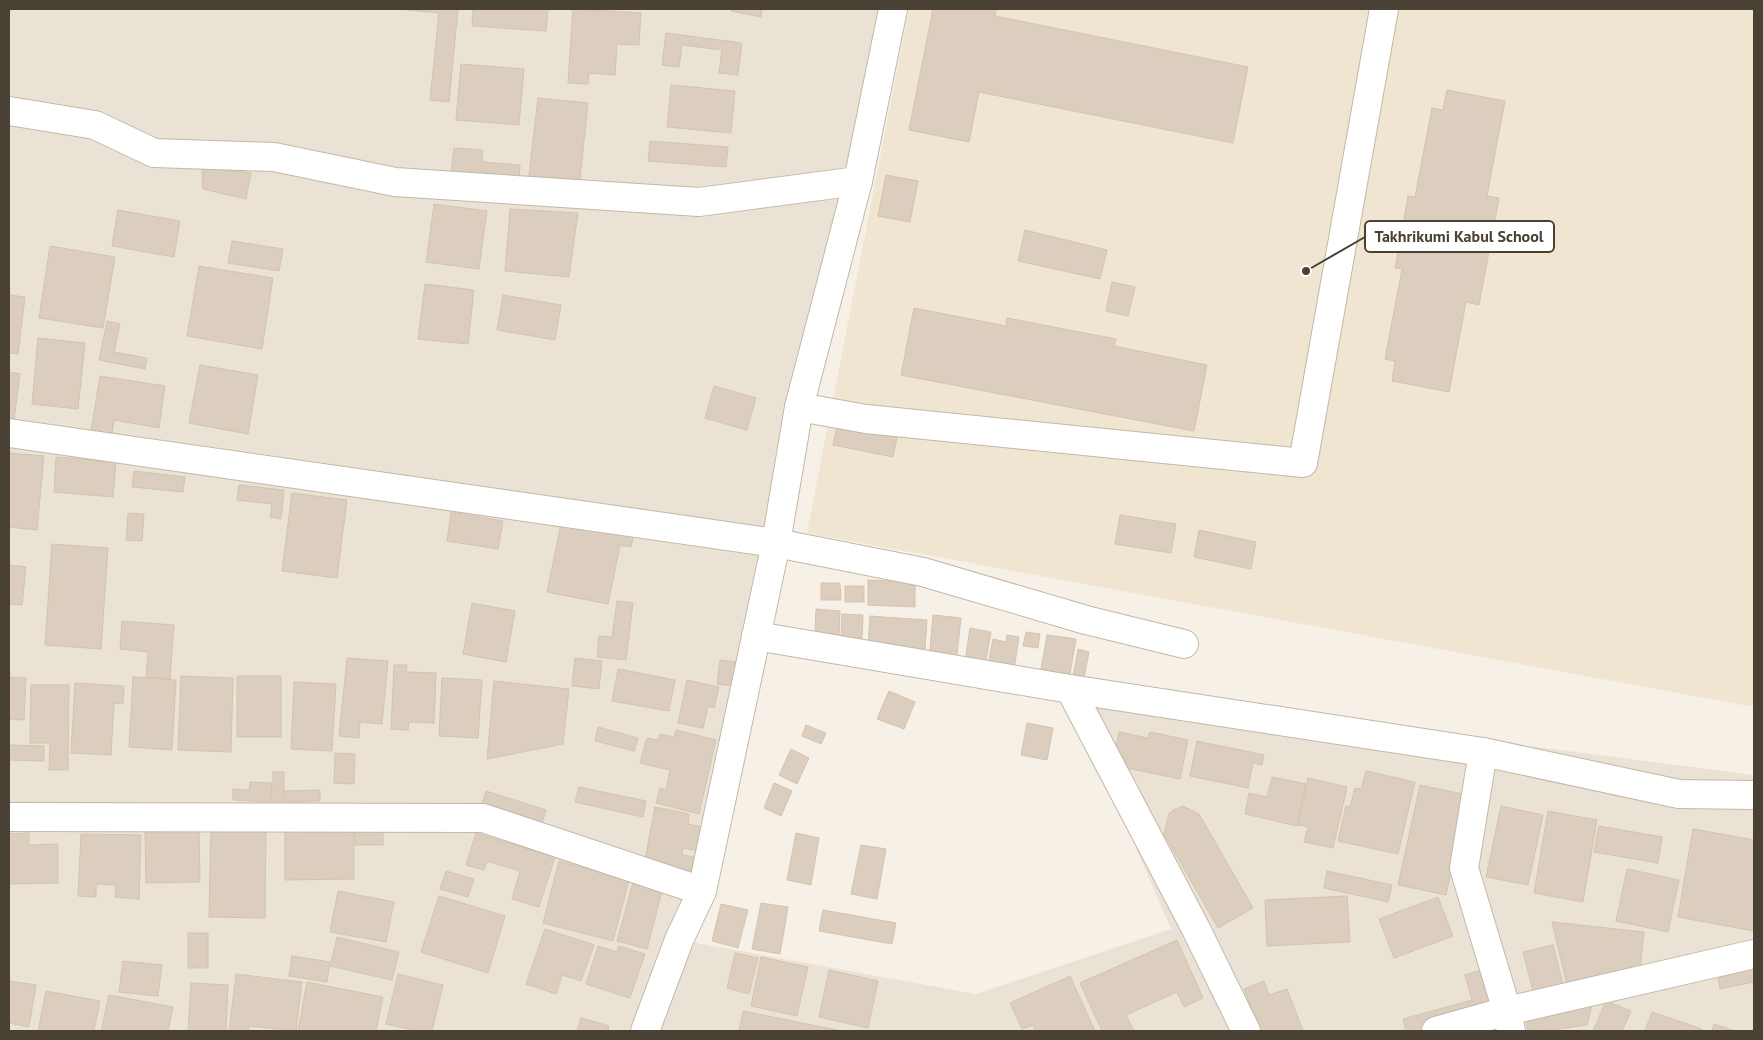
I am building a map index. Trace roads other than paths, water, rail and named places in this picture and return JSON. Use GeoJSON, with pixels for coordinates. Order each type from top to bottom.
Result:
{"type":"FeatureCollection","features":[{"type":"Feature","properties":{"kind":"street"},"geometry":{"type":"LineString","coordinates":[[646,1031],[680,940],[702,891],[776,543],[799,407],[858,180],[893,9]]}},
{"type":"Feature","properties":{"kind":"street"},"geometry":{"type":"LineString","coordinates":[[799,407],[866,419],[1303,463],[1384,9]]}},
{"type":"Feature","properties":{"kind":"street"},"geometry":{"type":"LineString","coordinates":[[9,111],[95,124],[154,153],[274,158],[395,182],[698,202],[858,180]]}},
{"type":"Feature","properties":{"kind":"street"},"geometry":{"type":"LineString","coordinates":[[9,433],[776,543],[923,572],[1086,620],[1184,644]]}},
{"type":"Feature","properties":{"kind":"street"},"geometry":{"type":"LineString","coordinates":[[756,636],[1070,689],[1484,752],[1679,794],[1754,795]]}},
{"type":"Feature","properties":{"kind":"street"},"geometry":{"type":"LineString","coordinates":[[1070,689],[1196,929],[1246,1031]]}},
{"type":"Feature","properties":{"kind":"street"},"geometry":{"type":"LineString","coordinates":[[1484,752],[1464,868],[1509,1021]]}},
{"type":"Feature","properties":{"kind":"street"},"geometry":{"type":"LineString","coordinates":[[9,817],[483,818],[702,891]]}},
{"type":"Feature","properties":{"kind":"street"},"geometry":{"type":"LineString","coordinates":[[1436,1031],[1509,1021],[1754,954]]}},
{"type":"Feature","properties":{"kind":"place","name":"Takhrikumi Kabul School"},"geometry":{"type":"Point","coordinates":[1306,271]}}]}
